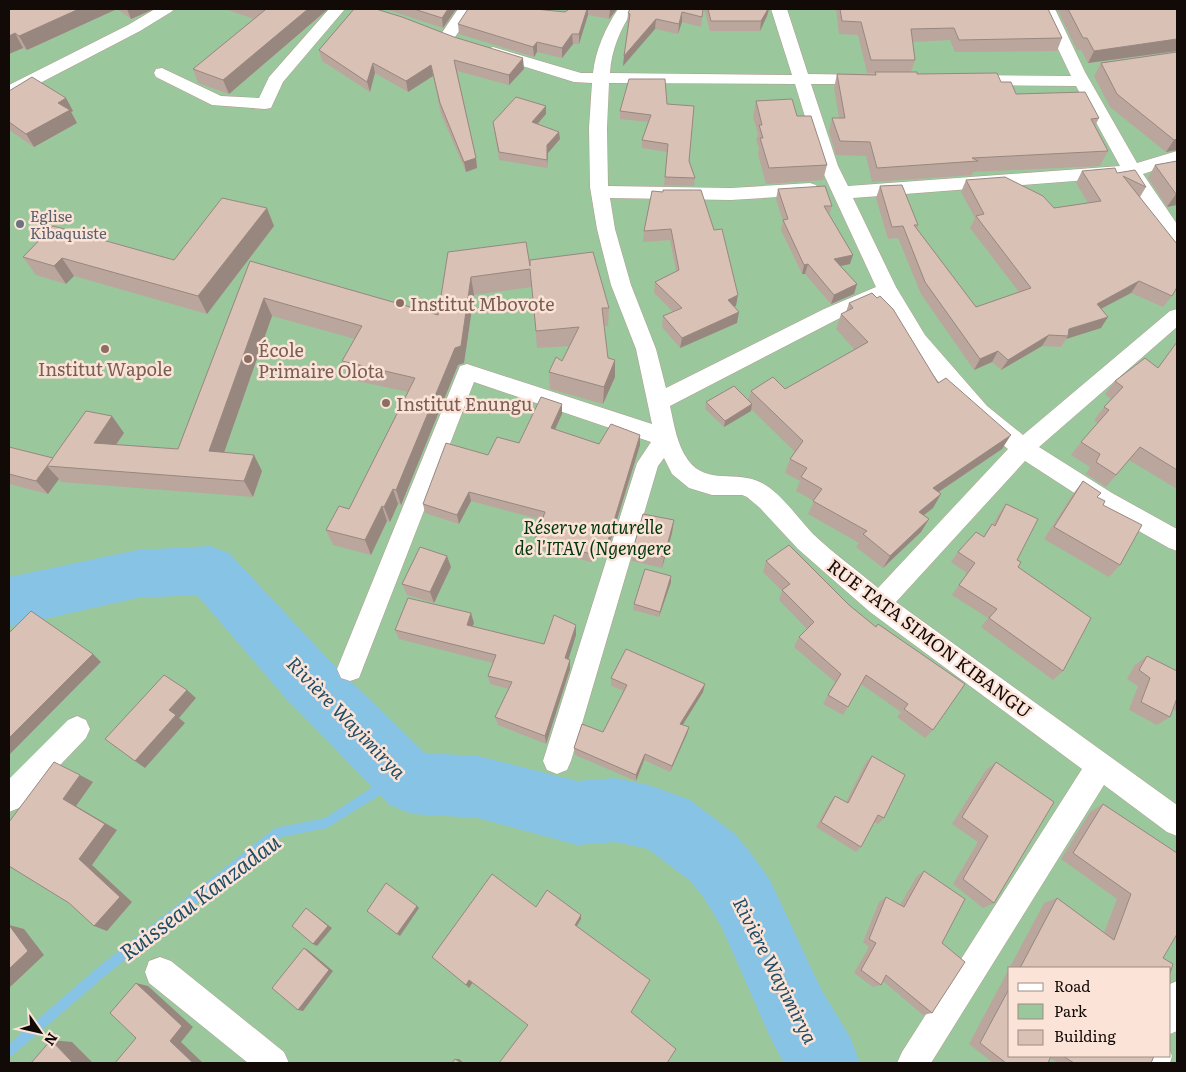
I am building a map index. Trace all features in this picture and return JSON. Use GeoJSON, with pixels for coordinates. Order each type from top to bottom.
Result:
{"type":"FeatureCollection","features":[{"type":"Feature","properties":{"kind":"street"},"geometry":{"type":"LineString","coordinates":[[10,90],[134,28],[166,9]]}},
{"type":"Feature","properties":{"kind":"street"},"geometry":{"type":"LineString","coordinates":[[162,73],[218,100],[264,104],[275,80],[337,9]]}},
{"type":"Feature","properties":{"kind":"street"},"geometry":{"type":"LineString","coordinates":[[429,30],[454,40],[466,9]]}},
{"type":"Feature","properties":{"kind":"street","name":"RUE TATA SIMON KIBANGU"},"geometry":{"type":"LineString","coordinates":[[626,9],[617,22],[606,47],[602,62],[598,128],[600,192],[606,229],[621,285],[646,349],[666,438],[680,468],[697,481],[712,485],[744,485],[755,490],[768,501],[806,542],[879,604],[1177,822]]}},
{"type":"Feature","properties":{"kind":"street"},"geometry":{"type":"LineString","coordinates":[[780,9],[829,166],[887,289],[918,340],[945,374],[980,412],[1023,448],[1104,500],[1177,541]]}},
{"type":"Feature","properties":{"kind":"street"},"geometry":{"type":"LineString","coordinates":[[1047,9],[1085,74],[1132,171],[1177,238]]}},
{"type":"Feature","properties":{"kind":"street"},"geometry":{"type":"LineString","coordinates":[[478,47],[580,78],[880,79]]}},
{"type":"Feature","properties":{"kind":"street"},"geometry":{"type":"LineString","coordinates":[[957,80],[1085,74]]}},
{"type":"Feature","properties":{"kind":"street"},"geometry":{"type":"LineString","coordinates":[[600,192],[731,194],[840,190],[1132,171],[1177,157]]}},
{"type":"Feature","properties":{"kind":"street"},"geometry":{"type":"LineString","coordinates":[[658,402],[831,314],[887,289]]}},
{"type":"Feature","properties":{"kind":"street"},"geometry":{"type":"LineString","coordinates":[[879,604],[1023,448],[1177,316]]}},
{"type":"Feature","properties":{"kind":"street"},"geometry":{"type":"LineString","coordinates":[[350,668],[467,372],[666,438],[648,463],[558,761]]}},
{"type":"Feature","properties":{"kind":"street"},"geometry":{"type":"LineString","coordinates":[[9,798],[78,729]]}},
{"type":"Feature","properties":{"kind":"street"},"geometry":{"type":"LineString","coordinates":[[913,1063],[1100,766]]}},
{"type":"Feature","properties":{"kind":"street"},"geometry":{"type":"LineString","coordinates":[[160,972],[273,1063]]}},
{"type":"Feature","properties":{"kind":"street"},"geometry":{"type":"LineString","coordinates":[[1171,1015],[1177,996]]}},
{"type":"Feature","properties":{"kind":"green space","name":"Réserve naturelle de l'ITAV (Ngengere"},"geometry":{"type":"Polygon","coordinates":[[[9,9],[1177,9],[1177,1063],[9,1063],[9,9]]]}},
{"type":"Feature","properties":{"kind":"building"},"geometry":{"type":"Polygon","coordinates":[[[9,9],[79,9],[19,36],[15,33],[9,36],[9,9]]]}},
{"type":"Feature","properties":{"kind":"building"},"geometry":{"type":"Polygon","coordinates":[[[261,9],[308,9],[223,80],[193,69],[265,10],[261,9]]]}},
{"type":"Feature","properties":{"kind":"building"},"geometry":{"type":"Polygon","coordinates":[[[354,9],[376,9],[454,37],[523,58],[509,75],[454,60],[476,158],[464,162],[440,103],[431,65],[406,81],[373,63],[367,82],[319,50],[354,9]]]}},
{"type":"Feature","properties":{"kind":"building"},"geometry":{"type":"Polygon","coordinates":[[[414,9],[448,9],[442,18],[414,9]]]}},
{"type":"Feature","properties":{"kind":"building"},"geometry":{"type":"Polygon","coordinates":[[[468,9],[535,9],[565,12],[569,9],[587,9],[579,34],[572,34],[562,48],[537,42],[533,47],[458,24],[468,9]]]}},
{"type":"Feature","properties":{"kind":"building"},"geometry":{"type":"Polygon","coordinates":[[[630,9],[703,9],[702,17],[682,12],[679,24],[656,19],[624,56],[630,9]]]}},
{"type":"Feature","properties":{"kind":"building"},"geometry":{"type":"Polygon","coordinates":[[[708,9],[768,9],[761,21],[711,21],[708,9]]]}},
{"type":"Feature","properties":{"kind":"building"},"geometry":{"type":"Polygon","coordinates":[[[840,9],[1048,9],[1062,38],[959,40],[954,28],[911,29],[915,60],[871,60],[861,22],[842,21],[840,9]]]}},
{"type":"Feature","properties":{"kind":"building"},"geometry":{"type":"Polygon","coordinates":[[[1068,9],[1177,9],[1177,39],[1094,51],[1087,38],[1083,38],[1068,9]]]}},
{"type":"Feature","properties":{"kind":"building"},"geometry":{"type":"Polygon","coordinates":[[[1177,52],[1177,139],[1174,140],[1117,94],[1101,63],[1177,52]]]}},
{"type":"Feature","properties":{"kind":"building"},"geometry":{"type":"Polygon","coordinates":[[[875,72],[917,72],[917,74],[997,73],[1001,82],[1011,82],[1016,94],[1085,92],[1099,118],[1091,119],[1108,151],[972,158],[978,161],[877,168],[870,142],[840,141],[832,118],[845,118],[837,74],[876,75],[875,72]]]}},
{"type":"Feature","properties":{"kind":"building"},"geometry":{"type":"Polygon","coordinates":[[[32,77],[66,98],[58,103],[70,110],[26,134],[9,122],[9,91],[32,77]]]}},
{"type":"Feature","properties":{"kind":"building"},"geometry":{"type":"Polygon","coordinates":[[[629,79],[665,79],[667,104],[694,106],[689,161],[695,178],[665,177],[668,144],[642,140],[651,115],[620,111],[629,79]]]}},
{"type":"Feature","properties":{"kind":"building"},"geometry":{"type":"Polygon","coordinates":[[[516,97],[546,106],[532,122],[559,132],[547,145],[547,160],[499,152],[493,122],[516,97]]]}},
{"type":"Feature","properties":{"kind":"building"},"geometry":{"type":"Polygon","coordinates":[[[792,99],[797,116],[811,116],[827,165],[769,168],[760,138],[763,138],[759,125],[762,125],[756,101],[792,99]]]}},
{"type":"Feature","properties":{"kind":"building"},"geometry":{"type":"Polygon","coordinates":[[[1177,161],[1177,194],[1176,194],[1155,165],[1177,161]]]}},
{"type":"Feature","properties":{"kind":"building"},"geometry":{"type":"Polygon","coordinates":[[[1115,168],[1117,173],[1135,170],[1146,187],[1123,176],[1177,244],[1177,287],[1172,296],[1139,281],[1097,304],[1108,317],[1069,329],[1068,336],[1049,335],[1008,360],[998,351],[980,359],[925,282],[903,226],[892,227],[880,186],[902,185],[918,225],[914,225],[976,307],[1031,288],[976,216],[984,214],[966,180],[1005,177],[1043,196],[1054,208],[1101,201],[1082,171],[1115,168]]]}},
{"type":"Feature","properties":{"kind":"building"},"geometry":{"type":"Polygon","coordinates":[[[825,186],[832,206],[824,206],[853,255],[834,259],[857,284],[834,295],[808,264],[804,265],[783,220],[788,219],[778,189],[825,186]]]}},
{"type":"Feature","properties":{"kind":"building"},"geometry":{"type":"Polygon","coordinates":[[[663,190],[701,190],[714,230],[722,229],[738,295],[728,300],[739,312],[682,338],[663,316],[682,308],[655,282],[679,270],[671,229],[644,231],[652,191],[663,192],[663,190]]]}},
{"type":"Feature","properties":{"kind":"building"},"geometry":{"type":"Polygon","coordinates":[[[222,198],[267,208],[198,296],[62,258],[54,266],[23,257],[53,226],[174,260],[222,198]]]}},
{"type":"Feature","properties":{"kind":"building"},"geometry":{"type":"Polygon","coordinates":[[[526,242],[530,266],[530,260],[593,252],[609,308],[602,308],[608,358],[615,360],[604,387],[549,372],[556,357],[562,361],[579,327],[536,331],[530,269],[471,277],[461,346],[455,348],[396,490],[393,489],[384,507],[382,506],[365,540],[326,530],[339,506],[349,509],[415,378],[342,361],[362,326],[264,298],[209,451],[254,455],[244,481],[47,466],[86,411],[112,416],[94,443],[178,449],[250,261],[438,315],[448,252],[526,242]]]}},
{"type":"Feature","properties":{"kind":"building"},"geometry":{"type":"Polygon","coordinates":[[[872,293],[877,298],[880,296],[893,309],[938,383],[946,378],[1011,435],[933,488],[941,494],[919,512],[929,519],[890,556],[863,534],[867,531],[813,501],[822,489],[801,477],[807,468],[790,459],[803,441],[751,391],[773,377],[785,389],[868,342],[841,314],[853,308],[849,303],[872,293]]]}},
{"type":"Feature","properties":{"kind":"building"},"geometry":{"type":"Polygon","coordinates":[[[1177,342],[1177,470],[1140,447],[1116,475],[1096,462],[1100,454],[1081,442],[1109,410],[1104,407],[1123,387],[1115,381],[1145,358],[1158,368],[1177,342]]]}},
{"type":"Feature","properties":{"kind":"building"},"geometry":{"type":"Polygon","coordinates":[[[734,386],[752,404],[725,421],[706,402],[734,386]]]}},
{"type":"Feature","properties":{"kind":"building"},"geometry":{"type":"Polygon","coordinates":[[[541,397],[562,404],[551,428],[599,444],[611,424],[640,435],[606,547],[596,546],[591,554],[535,539],[545,512],[469,492],[457,515],[423,504],[446,443],[488,455],[497,437],[519,443],[541,397]]]}},
{"type":"Feature","properties":{"kind":"building"},"geometry":{"type":"Polygon","coordinates":[[[9,447],[53,458],[36,481],[9,474],[9,447]]]}},
{"type":"Feature","properties":{"kind":"building"},"geometry":{"type":"Polygon","coordinates":[[[1083,481],[1101,493],[1097,497],[1105,501],[1103,505],[1142,525],[1120,565],[1054,527],[1083,481]]]}},
{"type":"Feature","properties":{"kind":"building"},"geometry":{"type":"Polygon","coordinates":[[[1006,504],[1038,519],[1017,560],[1021,562],[1018,567],[1091,618],[1063,671],[989,618],[997,609],[959,585],[975,563],[958,552],[976,532],[984,537],[992,524],[995,526],[1006,504]]]}},
{"type":"Feature","properties":{"kind":"building"},"geometry":{"type":"Polygon","coordinates":[[[643,514],[674,520],[664,557],[633,549],[643,514]]]}},
{"type":"Feature","properties":{"kind":"building"},"geometry":{"type":"Polygon","coordinates":[[[789,545],[849,605],[876,627],[878,624],[965,684],[933,730],[904,709],[908,704],[866,675],[848,707],[828,695],[841,674],[799,637],[814,622],[782,590],[790,584],[766,561],[789,545]]]}},
{"type":"Feature","properties":{"kind":"building"},"geometry":{"type":"Polygon","coordinates":[[[420,547],[447,556],[430,592],[402,584],[420,547]]]}},
{"type":"Feature","properties":{"kind":"building"},"geometry":{"type":"Polygon","coordinates":[[[645,569],[671,576],[660,612],[634,604],[645,569]]]}},
{"type":"Feature","properties":{"kind":"building"},"geometry":{"type":"Polygon","coordinates":[[[408,598],[471,613],[467,625],[544,644],[554,615],[576,625],[565,658],[570,660],[545,736],[495,717],[512,682],[488,676],[496,655],[395,630],[408,598]]]}},
{"type":"Feature","properties":{"kind":"building"},"geometry":{"type":"Polygon","coordinates":[[[31,611],[93,654],[9,738],[9,633],[31,611]]]}},
{"type":"Feature","properties":{"kind":"building"},"geometry":{"type":"Polygon","coordinates":[[[626,649],[705,684],[680,724],[689,727],[672,766],[645,754],[636,775],[574,748],[582,724],[603,732],[627,685],[611,678],[626,649]]]}},
{"type":"Feature","properties":{"kind":"building"},"geometry":{"type":"Polygon","coordinates":[[[1147,656],[1177,671],[1177,698],[1170,717],[1141,702],[1150,678],[1139,670],[1147,656]]]}},
{"type":"Feature","properties":{"kind":"building"},"geometry":{"type":"Polygon","coordinates":[[[164,675],[187,690],[169,710],[176,715],[135,761],[105,739],[164,675]]]}},
{"type":"Feature","properties":{"kind":"building"},"geometry":{"type":"Polygon","coordinates":[[[872,756],[905,775],[884,818],[878,815],[861,847],[821,822],[835,796],[848,803],[872,756]]]}},
{"type":"Feature","properties":{"kind":"building"},"geometry":{"type":"Polygon","coordinates":[[[54,762],[80,775],[63,799],[105,824],[79,859],[120,897],[94,926],[69,903],[9,866],[9,822],[54,762]]]}},
{"type":"Feature","properties":{"kind":"building"},"geometry":{"type":"Polygon","coordinates":[[[996,762],[1054,802],[994,903],[963,879],[988,836],[962,817],[996,762]]]}},
{"type":"Feature","properties":{"kind":"building"},"geometry":{"type":"Polygon","coordinates":[[[1103,804],[1177,853],[1177,934],[1163,958],[1173,964],[1171,970],[1171,967],[1021,967],[1057,898],[1114,940],[1131,894],[1073,853],[1103,804]]]}},
{"type":"Feature","properties":{"kind":"building"},"geometry":{"type":"Polygon","coordinates":[[[924,871],[965,899],[942,943],[965,962],[932,1013],[886,975],[881,985],[861,970],[876,943],[869,939],[886,897],[904,907],[924,871]]]}},
{"type":"Feature","properties":{"kind":"building"},"geometry":{"type":"Polygon","coordinates":[[[492,874],[536,907],[547,890],[581,915],[575,925],[650,980],[631,1012],[676,1049],[667,1063],[499,1063],[528,1025],[469,980],[466,985],[432,957],[492,874]]]}},
{"type":"Feature","properties":{"kind":"building"},"geometry":{"type":"Polygon","coordinates":[[[386,883],[417,906],[397,934],[367,911],[386,883]]]}},
{"type":"Feature","properties":{"kind":"building"},"geometry":{"type":"Polygon","coordinates":[[[306,908],[328,926],[313,944],[292,926],[306,908]]]}},
{"type":"Feature","properties":{"kind":"building"},"geometry":{"type":"Polygon","coordinates":[[[9,925],[28,951],[9,969],[9,925]]]}},
{"type":"Feature","properties":{"kind":"building"},"geometry":{"type":"Polygon","coordinates":[[[304,948],[329,970],[298,1010],[272,988],[304,948]]]}},
{"type":"Feature","properties":{"kind":"building"},"geometry":{"type":"Polygon","coordinates":[[[136,983],[182,1026],[170,1041],[193,1063],[115,1063],[136,1038],[110,1013],[136,983]]]}},
{"type":"Feature","properties":{"kind":"building"},"geometry":{"type":"Polygon","coordinates":[[[1008,991],[1008,1057],[1051,1057],[1048,1063],[1006,1063],[980,1043],[1008,991]]]}},
{"type":"Feature","properties":{"kind":"building"},"geometry":{"type":"Polygon","coordinates":[[[51,1040],[73,1063],[31,1063],[51,1040]]]}},
{"type":"Feature","properties":{"kind":"building"},"geometry":{"type":"Polygon","coordinates":[[[1065,1057],[1154,1057],[1151,1063],[1074,1063],[1065,1057]]]}},
{"type":"Feature","properties":{"kind":"building"},"geometry":{"type":"Polygon","coordinates":[[[455,1059],[461,1063],[452,1063],[455,1059]]]}},
{"type":"Feature","properties":{"kind":"waterway","name":"Rivière Wayimirya"},"geometry":{"type":"LineString","coordinates":[[9,602],[137,574],[210,570],[309,681],[412,783],[478,787],[577,813],[615,810],[667,823],[712,857],[727,875],[746,904],[796,1014],[824,1063]]}},
{"type":"Feature","properties":{"kind":"waterway","name":"Ruisseau Kanzadau"},"geometry":{"type":"LineString","coordinates":[[9,1051],[101,972],[279,832],[327,823],[381,788],[412,783]]}},
{"type":"Feature","properties":{"kind":"place","name":"Eglise Kibaquiste"},"geometry":{"type":"Point","coordinates":[20,224]}},
{"type":"Feature","properties":{"kind":"place","name":"Institut Mbovote"},"geometry":{"type":"Point","coordinates":[400,303]}},
{"type":"Feature","properties":{"kind":"place","name":"Institut Wapole"},"geometry":{"type":"Point","coordinates":[105,349]}},
{"type":"Feature","properties":{"kind":"place","name":"École Primaire Olota"},"geometry":{"type":"Point","coordinates":[248,359]}},
{"type":"Feature","properties":{"kind":"place","name":"Institut Enungu"},"geometry":{"type":"Point","coordinates":[386,403]}}]}
